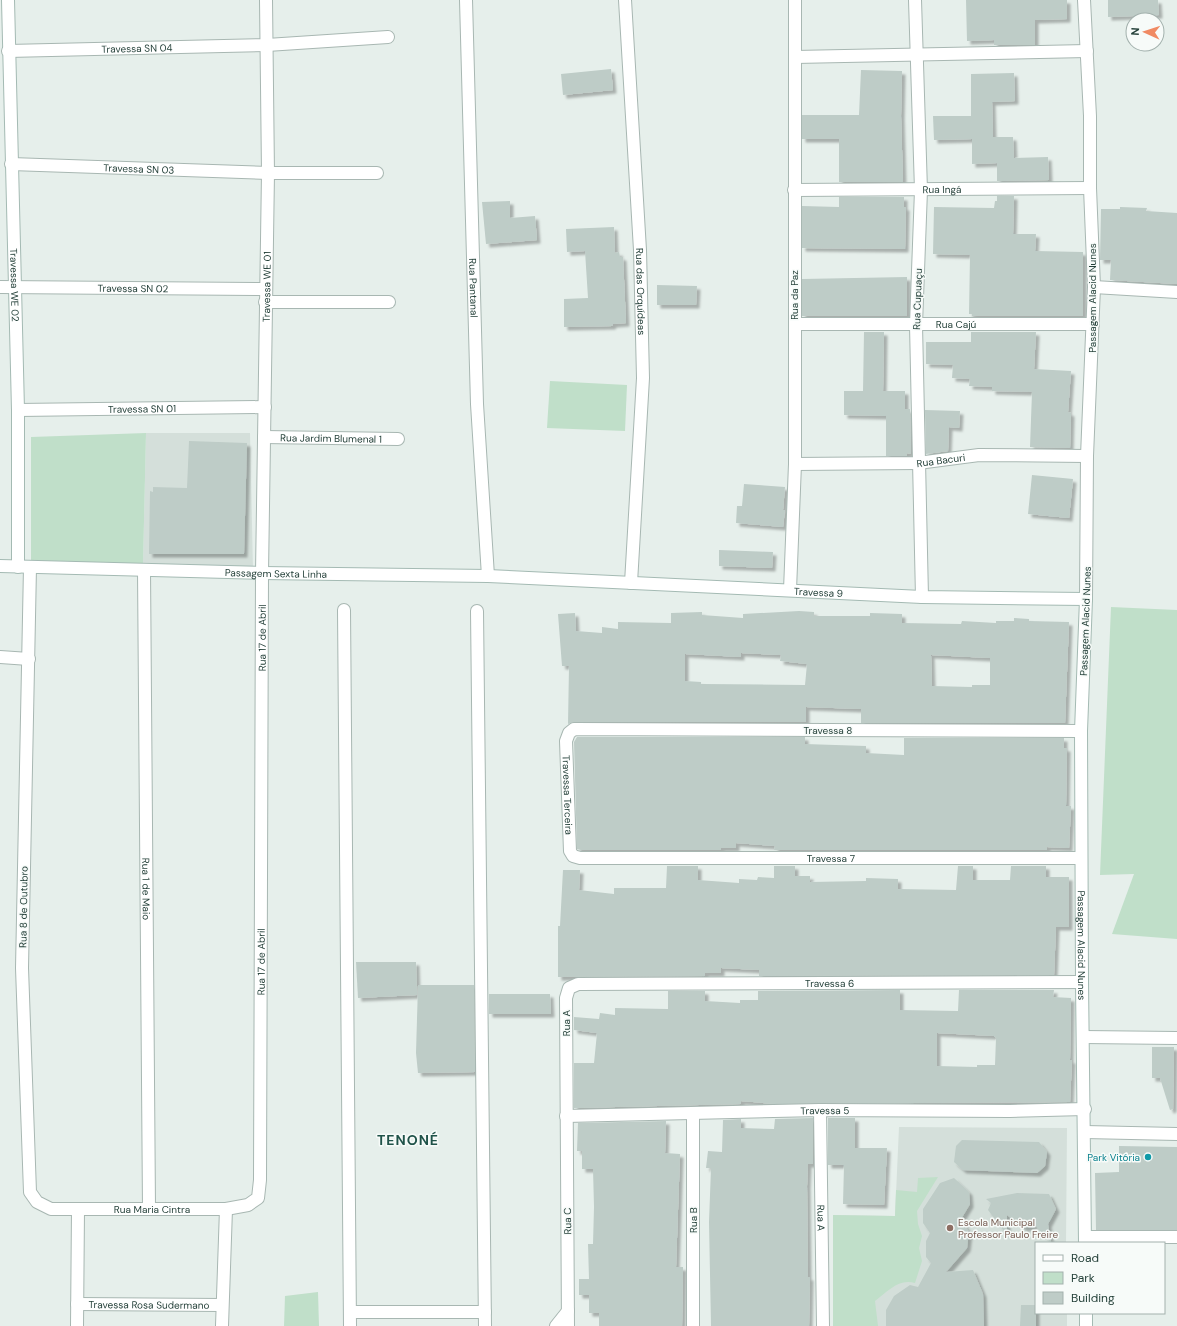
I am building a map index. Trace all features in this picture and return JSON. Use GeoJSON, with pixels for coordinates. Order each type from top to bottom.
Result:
{"type":"FeatureCollection","features":[{"type":"Feature","properties":{"kind":"street","name":"Travessa WE 01"},"geometry":{"type":"LineString","coordinates":[[262,573],[268,173],[266,0]]}},
{"type":"Feature","properties":{"kind":"street","name":"Rua Pantanal"},"geometry":{"type":"LineString","coordinates":[[466,0],[477,404],[488,576]]}},
{"type":"Feature","properties":{"kind":"street","name":"Rua das Orquídeas"},"geometry":{"type":"LineString","coordinates":[[625,0],[640,250],[643,378],[631,582]]}},
{"type":"Feature","properties":{"kind":"street","name":"Rua da Paz"},"geometry":{"type":"LineString","coordinates":[[790,590],[795,464],[795,0]]}},
{"type":"Feature","properties":{"kind":"street","name":"Rua Cupuaçu"},"geometry":{"type":"LineString","coordinates":[[915,0],[921,190],[916,325],[922,597]]}},
{"type":"Feature","properties":{"kind":"street","name":"Passagem Alacid Nunes"},"geometry":{"type":"LineString","coordinates":[[1084,0],[1090,116],[1090,188],[1094,287],[1087,456],[1086,599],[1081,732],[1082,982],[1086,1240]]}},
{"type":"Feature","properties":{"kind":"street","name":"Travessa WE 02"},"geometry":{"type":"LineString","coordinates":[[6,2],[18,410],[18,567]]}},
{"type":"Feature","properties":{"kind":"street","name":"Travessa SN 04"},"geometry":{"type":"LineString","coordinates":[[8,51],[266,45],[388,37]]}},
{"type":"Feature","properties":{"kind":"street"},"geometry":{"type":"LineString","coordinates":[[795,57],[1087,51]]}},
{"type":"Feature","properties":{"kind":"street","name":"Travessa SN 03"},"geometry":{"type":"LineString","coordinates":[[11,164],[268,173],[377,173]]}},
{"type":"Feature","properties":{"kind":"street","name":"Rua Ingá"},"geometry":{"type":"LineString","coordinates":[[794,190],[1090,188]]}},
{"type":"Feature","properties":{"kind":"street","name":"Travessa SN 02"},"geometry":{"type":"LineString","coordinates":[[0,286],[266,289]]}},
{"type":"Feature","properties":{"kind":"street"},"geometry":{"type":"LineString","coordinates":[[1094,287],[1177,292]]}},
{"type":"Feature","properties":{"kind":"street"},"geometry":{"type":"LineString","coordinates":[[265,302],[389,302]]}},
{"type":"Feature","properties":{"kind":"street","name":"Rua Cajú"},"geometry":{"type":"LineString","coordinates":[[795,324],[1093,324]]}},
{"type":"Feature","properties":{"kind":"street","name":"Travessa SN 01"},"geometry":{"type":"LineString","coordinates":[[18,410],[265,407]]}},
{"type":"Feature","properties":{"kind":"street","name":"Rua Jardim Blumenal 1"},"geometry":{"type":"LineString","coordinates":[[264,437],[398,439]]}},
{"type":"Feature","properties":{"kind":"street","name":"Rua Bacuri"},"geometry":{"type":"LineString","coordinates":[[795,464],[918,463],[979,455],[1087,456]]}},
{"type":"Feature","properties":{"kind":"street","name":"Passagem Sexta Linha"},"geometry":{"type":"LineString","coordinates":[[0,566],[262,573],[488,576],[552,579]]}},
{"type":"Feature","properties":{"kind":"street","name":"Rua 8 de Outubro"},"geometry":{"type":"LineString","coordinates":[[30,567],[22,968],[30,1192],[37,1202],[51,1209],[78,1210]]}},
{"type":"Feature","properties":{"kind":"street","name":"Rua 1 de Maio"},"geometry":{"type":"LineString","coordinates":[[144,570],[149,1208]]}},
{"type":"Feature","properties":{"kind":"street","name":"Rua 17 de Abril"},"geometry":{"type":"LineString","coordinates":[[226,1208],[248,1205],[258,1198],[260,1180],[262,573]]}},
{"type":"Feature","properties":{"kind":"street","name":"Travessa 9"},"geometry":{"type":"LineString","coordinates":[[552,579],[922,597],[1086,599]]}},
{"type":"Feature","properties":{"kind":"street"},"geometry":{"type":"LineString","coordinates":[[344,610],[350,1326]]}},
{"type":"Feature","properties":{"kind":"street"},"geometry":{"type":"LineString","coordinates":[[477,611],[485,1326]]}},
{"type":"Feature","properties":{"kind":"street"},"geometry":{"type":"LineString","coordinates":[[0,657],[29,659]]}},
{"type":"Feature","properties":{"kind":"street","name":"Travessa 8"},"geometry":{"type":"LineString","coordinates":[[574,729],[1081,732]]}},
{"type":"Feature","properties":{"kind":"street","name":"Travessa Terceira"},"geometry":{"type":"LineString","coordinates":[[574,729],[569,733],[566,740],[570,851],[574,856],[580,858]]}},
{"type":"Feature","properties":{"kind":"street","name":"Travessa 7"},"geometry":{"type":"LineString","coordinates":[[580,858],[1081,858]]}},
{"type":"Feature","properties":{"kind":"street","name":"Travessa 6"},"geometry":{"type":"LineString","coordinates":[[578,984],[1082,982]]}},
{"type":"Feature","properties":{"kind":"street","name":"Rua A"},"geometry":{"type":"LineString","coordinates":[[566,1116],[566,998],[569,988],[578,984]]}},
{"type":"Feature","properties":{"kind":"street"},"geometry":{"type":"LineString","coordinates":[[1083,1037],[1177,1038]]}},
{"type":"Feature","properties":{"kind":"street","name":"Travessa 5"},"geometry":{"type":"LineString","coordinates":[[566,1116],[820,1110],[1010,1111],[1085,1109]]}},
{"type":"Feature","properties":{"kind":"street","name":"Rua A"},"geometry":{"type":"LineString","coordinates":[[820,1110],[823,1326]]}},
{"type":"Feature","properties":{"kind":"street","name":"Rua B"},"geometry":{"type":"LineString","coordinates":[[693,1113],[693,1326]]}},
{"type":"Feature","properties":{"kind":"street","name":"Rua C"},"geometry":{"type":"LineString","coordinates":[[566,1116],[568,1326]]}},
{"type":"Feature","properties":{"kind":"street"},"geometry":{"type":"LineString","coordinates":[[1085,1132],[1177,1134]]}},
{"type":"Feature","properties":{"kind":"street"},"geometry":{"type":"LineString","coordinates":[[222,1326],[226,1208]]}},
{"type":"Feature","properties":{"kind":"street","name":"Rua Maria Cintra"},"geometry":{"type":"LineString","coordinates":[[78,1210],[226,1208]]}},
{"type":"Feature","properties":{"kind":"street"},"geometry":{"type":"LineString","coordinates":[[77,1326],[78,1210]]}},
{"type":"Feature","properties":{"kind":"street"},"geometry":{"type":"LineString","coordinates":[[1086,1240],[1177,1237]]}},
{"type":"Feature","properties":{"kind":"street","name":"Travessa Rosa Sudermano"},"geometry":{"type":"LineString","coordinates":[[77,1304],[222,1305]]}},
{"type":"Feature","properties":{"kind":"street"},"geometry":{"type":"LineString","coordinates":[[556,1326],[568,1311]]}},
{"type":"Feature","properties":{"kind":"street"},"geometry":{"type":"LineString","coordinates":[[350,1312],[485,1312]]}},
{"type":"Feature","properties":{"kind":"street"},"geometry":{"type":"LineString","coordinates":[[1086,1314],[1086,1326]]}},
{"type":"Feature","properties":{"kind":"shaded area"},"geometry":{"type":"Polygon","coordinates":[[[146,433],[250,433],[253,570],[143,565],[146,433]]]}},
{"type":"Feature","properties":{"kind":"shaded area","name":"Escola Municipal Professor Paulo Freire"},"geometry":{"type":"Polygon","coordinates":[[[899,1127],[1067,1128],[1066,1242],[1035,1242],[1035,1314],[1067,1314],[1067,1326],[833,1326],[833,1215],[895,1216],[899,1127]]]}},
{"type":"Feature","properties":{"kind":"green space"},"geometry":{"type":"Polygon","coordinates":[[[550,381],[627,385],[625,431],[547,428],[550,381]]]}},
{"type":"Feature","properties":{"kind":"green space"},"geometry":{"type":"Polygon","coordinates":[[[146,433],[143,565],[31,566],[31,437],[146,433]]]}},
{"type":"Feature","properties":{"kind":"green space"},"geometry":{"type":"Polygon","coordinates":[[[1111,607],[1177,610],[1177,939],[1112,934],[1134,874],[1100,875],[1111,607]]]}},
{"type":"Feature","properties":{"kind":"green space"},"geometry":{"type":"Polygon","coordinates":[[[938,1177],[917,1211],[918,1224],[922,1236],[919,1248],[922,1261],[915,1283],[904,1282],[894,1286],[875,1301],[878,1326],[833,1326],[833,1215],[895,1216],[896,1190],[917,1192],[918,1178],[938,1177]]]}},
{"type":"Feature","properties":{"kind":"green space"},"geometry":{"type":"Polygon","coordinates":[[[318,1292],[319,1326],[284,1326],[285,1296],[318,1292]]]}},
{"type":"Feature","properties":{"kind":"building"},"geometry":{"type":"Polygon","coordinates":[[[966,0],[1067,0],[1067,19],[1035,20],[1035,45],[994,45],[994,40],[967,41],[966,0]]]}},
{"type":"Feature","properties":{"kind":"building"},"geometry":{"type":"Polygon","coordinates":[[[1108,0],[1158,0],[1159,12],[1125,12],[1125,16],[1108,17],[1108,0]]]}},
{"type":"Feature","properties":{"kind":"building"},"geometry":{"type":"Polygon","coordinates":[[[611,69],[613,90],[563,95],[561,74],[611,69]]]}},
{"type":"Feature","properties":{"kind":"building"},"geometry":{"type":"Polygon","coordinates":[[[861,70],[902,71],[901,116],[903,182],[839,182],[839,139],[802,139],[802,115],[859,115],[861,70]]]}},
{"type":"Feature","properties":{"kind":"building"},"geometry":{"type":"Polygon","coordinates":[[[1014,73],[1015,101],[992,102],[993,137],[1013,137],[1014,158],[1048,157],[1049,180],[997,181],[997,163],[972,164],[972,139],[934,140],[933,116],[971,116],[971,74],[1014,73]]]}},
{"type":"Feature","properties":{"kind":"building"},"geometry":{"type":"Polygon","coordinates":[[[997,196],[1014,196],[1013,234],[1036,234],[1035,251],[1083,252],[1083,316],[972,316],[972,314],[969,314],[970,255],[933,254],[934,207],[994,208],[995,201],[997,201],[997,196]]]}},
{"type":"Feature","properties":{"kind":"building"},"geometry":{"type":"Polygon","coordinates":[[[839,197],[904,197],[904,207],[906,207],[905,249],[802,248],[802,206],[839,207],[839,197]]]}},
{"type":"Feature","properties":{"kind":"building"},"geometry":{"type":"Polygon","coordinates":[[[510,201],[510,218],[535,216],[537,240],[486,244],[482,202],[510,201]]]}},
{"type":"Feature","properties":{"kind":"building"},"geometry":{"type":"Polygon","coordinates":[[[1120,207],[1147,208],[1146,211],[1177,213],[1177,284],[1110,280],[1111,260],[1100,260],[1101,209],[1120,209],[1120,207]]]}},
{"type":"Feature","properties":{"kind":"building"},"geometry":{"type":"Polygon","coordinates":[[[614,227],[615,253],[619,252],[620,257],[623,257],[626,323],[613,324],[612,326],[564,327],[564,299],[588,298],[585,251],[567,252],[566,229],[614,227]]]}},
{"type":"Feature","properties":{"kind":"building"},"geometry":{"type":"Polygon","coordinates":[[[907,277],[907,316],[802,316],[802,279],[907,277]]]}},
{"type":"Feature","properties":{"kind":"building"},"geometry":{"type":"Polygon","coordinates":[[[657,285],[697,286],[696,305],[657,305],[657,285]]]}},
{"type":"Feature","properties":{"kind":"building"},"geometry":{"type":"Polygon","coordinates":[[[864,332],[884,332],[883,391],[905,391],[905,409],[910,409],[911,454],[907,453],[907,456],[886,456],[886,416],[844,415],[844,391],[863,391],[864,332]]]}},
{"type":"Feature","properties":{"kind":"building"},"geometry":{"type":"Polygon","coordinates":[[[971,332],[1036,332],[1034,369],[1071,371],[1068,412],[1071,413],[1070,448],[1030,447],[1032,392],[992,391],[992,387],[969,386],[970,379],[952,378],[953,365],[926,364],[926,342],[971,342],[971,332]]]}},
{"type":"Feature","properties":{"kind":"building"},"geometry":{"type":"Polygon","coordinates":[[[925,410],[960,411],[959,428],[949,427],[948,451],[926,454],[925,410]]]}},
{"type":"Feature","properties":{"kind":"building"},"geometry":{"type":"Polygon","coordinates":[[[189,441],[247,443],[244,554],[149,554],[150,491],[153,492],[153,487],[187,488],[189,441]]]}},
{"type":"Feature","properties":{"kind":"building"},"geometry":{"type":"Polygon","coordinates":[[[1032,475],[1073,479],[1069,518],[1028,514],[1032,475]]]}},
{"type":"Feature","properties":{"kind":"building"},"geometry":{"type":"Polygon","coordinates":[[[744,484],[785,487],[783,527],[736,523],[737,506],[742,506],[744,484]]]}},
{"type":"Feature","properties":{"kind":"building"},"geometry":{"type":"Polygon","coordinates":[[[719,550],[773,552],[772,568],[719,566],[719,550]]]}},
{"type":"Feature","properties":{"kind":"building"},"geometry":{"type":"Polygon","coordinates":[[[799,611],[814,612],[814,616],[870,616],[870,613],[902,614],[902,623],[961,624],[962,621],[996,623],[996,621],[1014,621],[1014,618],[1029,619],[1029,621],[1069,622],[1065,723],[861,723],[861,709],[806,707],[806,722],[574,722],[568,724],[569,666],[562,666],[558,614],[575,613],[576,631],[602,633],[602,627],[618,629],[618,622],[671,623],[671,613],[702,612],[702,615],[743,618],[743,614],[799,611]],[[741,653],[741,657],[685,654],[685,681],[701,682],[701,684],[805,685],[807,664],[780,661],[781,655],[741,653]],[[931,655],[932,686],[972,687],[972,685],[990,685],[990,658],[931,655]]]}},
{"type":"Feature","properties":{"kind":"building"},"geometry":{"type":"Polygon","coordinates":[[[577,737],[805,737],[805,744],[866,746],[866,753],[904,755],[904,738],[1064,738],[1064,748],[1067,748],[1066,806],[1071,806],[1069,848],[1047,847],[1047,850],[774,850],[775,846],[736,843],[736,848],[721,848],[721,850],[581,850],[577,849],[574,742],[577,737]]]}},
{"type":"Feature","properties":{"kind":"building"},"geometry":{"type":"Polygon","coordinates":[[[667,866],[698,866],[698,880],[739,883],[739,879],[757,880],[758,877],[774,878],[774,866],[795,866],[795,876],[810,876],[810,882],[866,881],[866,878],[898,879],[898,889],[956,890],[958,866],[973,866],[973,880],[1010,880],[1011,866],[1046,866],[1046,877],[1069,877],[1069,927],[1056,927],[1054,975],[759,976],[759,970],[721,968],[721,973],[705,973],[705,976],[558,977],[558,926],[560,926],[563,870],[580,870],[579,890],[614,894],[614,888],[666,888],[667,866]]]}},
{"type":"Feature","properties":{"kind":"building"},"geometry":{"type":"Polygon","coordinates":[[[356,962],[416,962],[417,995],[358,998],[356,962]]]}},
{"type":"Feature","properties":{"kind":"building"},"geometry":{"type":"Polygon","coordinates":[[[418,985],[474,985],[475,1072],[418,1073],[416,1053],[418,985]]]}},
{"type":"Feature","properties":{"kind":"building"},"geometry":{"type":"Polygon","coordinates":[[[900,990],[900,1010],[958,1011],[959,990],[1054,990],[1053,997],[1071,998],[1070,1060],[1072,1060],[1070,1102],[775,1104],[741,1101],[741,1104],[574,1108],[574,1063],[594,1063],[597,1033],[574,1030],[574,1017],[599,1019],[600,1013],[615,1015],[615,1008],[668,1009],[668,991],[705,991],[705,1001],[740,1003],[740,1000],[758,1000],[758,991],[900,990]],[[937,1033],[937,1066],[977,1067],[977,1065],[995,1065],[996,1038],[994,1036],[937,1033]]]}},
{"type":"Feature","properties":{"kind":"building"},"geometry":{"type":"Polygon","coordinates":[[[489,994],[550,994],[551,1014],[489,1014],[489,994]]]}},
{"type":"Feature","properties":{"kind":"building"},"geometry":{"type":"Polygon","coordinates":[[[1152,1047],[1174,1047],[1173,1109],[1170,1110],[1160,1078],[1152,1078],[1152,1047]]]}},
{"type":"Feature","properties":{"kind":"building"},"geometry":{"type":"Polygon","coordinates":[[[813,1118],[813,1164],[808,1164],[807,1186],[808,1277],[810,1277],[809,1326],[711,1326],[709,1222],[711,1168],[706,1168],[708,1151],[722,1152],[723,1120],[741,1119],[741,1128],[774,1129],[775,1119],[813,1118]]]}},
{"type":"Feature","properties":{"kind":"building"},"geometry":{"type":"Polygon","coordinates":[[[828,1118],[855,1118],[855,1148],[887,1148],[884,1205],[843,1204],[844,1165],[828,1165],[828,1118]]]}},
{"type":"Feature","properties":{"kind":"building"},"geometry":{"type":"Polygon","coordinates":[[[666,1121],[665,1153],[680,1154],[676,1267],[683,1267],[682,1326],[599,1326],[599,1313],[589,1313],[589,1295],[579,1295],[579,1279],[589,1279],[588,1244],[593,1244],[594,1207],[593,1169],[582,1169],[582,1151],[577,1151],[578,1123],[666,1121]]]}},
{"type":"Feature","properties":{"kind":"building"},"geometry":{"type":"Polygon","coordinates":[[[962,1140],[1039,1142],[1047,1152],[1045,1166],[1037,1173],[963,1170],[954,1162],[956,1146],[962,1140]]]}},
{"type":"Feature","properties":{"kind":"building"},"geometry":{"type":"Polygon","coordinates":[[[1119,1146],[1177,1147],[1177,1230],[1096,1230],[1095,1173],[1119,1172],[1119,1146]]]}},
{"type":"Feature","properties":{"kind":"building"},"geometry":{"type":"Polygon","coordinates":[[[954,1178],[969,1192],[970,1204],[961,1219],[969,1232],[967,1248],[946,1272],[973,1270],[983,1294],[984,1326],[886,1326],[886,1310],[894,1296],[910,1285],[918,1287],[931,1263],[926,1257],[926,1241],[930,1233],[923,1223],[923,1209],[940,1183],[954,1178]]]}},
{"type":"Feature","properties":{"kind":"building"},"geometry":{"type":"Polygon","coordinates":[[[1017,1193],[1049,1194],[1056,1209],[1048,1224],[1051,1242],[1035,1225],[1024,1228],[1007,1215],[1007,1235],[988,1210],[991,1203],[986,1199],[1017,1193]]]}},
{"type":"Feature","properties":{"kind":"building"},"geometry":{"type":"Polygon","coordinates":[[[1021,1305],[1035,1305],[1036,1326],[1020,1326],[1021,1305]]]}},
{"type":"Feature","properties":{"kind":"place","name":"Park Vitória"},"geometry":{"type":"Point","coordinates":[1148,1157]}},
{"type":"Feature","properties":{"kind":"place","name":"Escola Municipal Professor Paulo Freire"},"geometry":{"type":"Point","coordinates":[950,1228]}},
{"type":"Feature","properties":{"kind":"district","name":"TENONÉ"},"geometry":{"type":"Point","coordinates":[408,1140]}}]}
